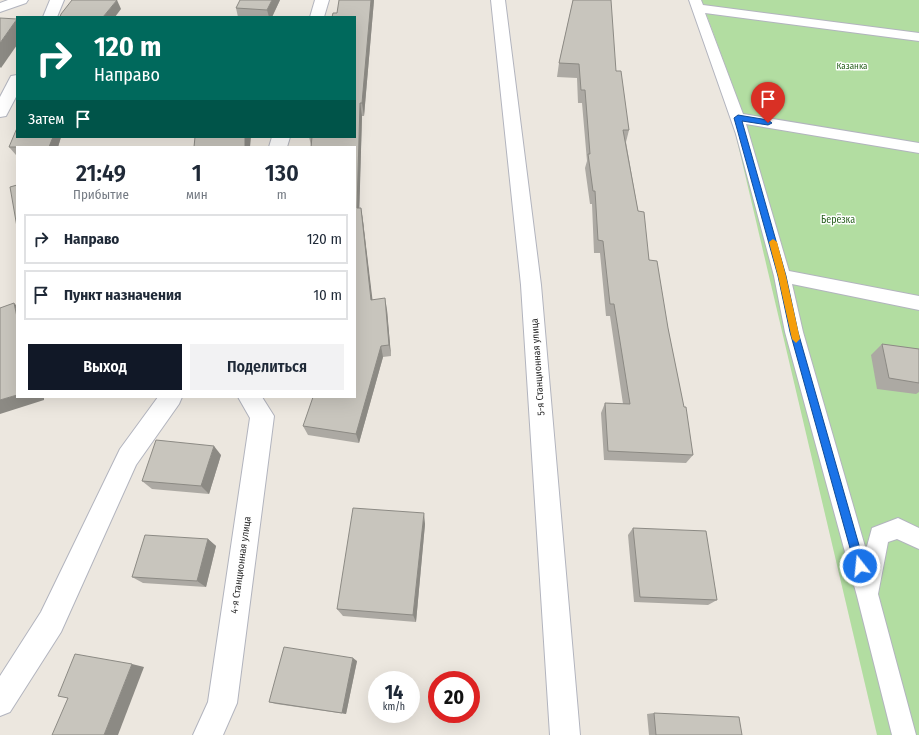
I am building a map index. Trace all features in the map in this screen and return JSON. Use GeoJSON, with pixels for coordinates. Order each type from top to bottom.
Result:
{"type":"FeatureCollection","features":[{"type":"Feature","properties":{"kind":"street"},"geometry":{"type":"LineString","coordinates":[[0,8],[21,0]]}},
{"type":"Feature","properties":{"kind":"street"},"geometry":{"type":"LineString","coordinates":[[51,16],[56,6],[57,0]]}},
{"type":"Feature","properties":{"kind":"street"},"geometry":{"type":"LineString","coordinates":[[316,16],[322,0]]}},
{"type":"Feature","properties":{"kind":"street","name":"5-я Станционная улица"},"geometry":{"type":"LineString","coordinates":[[498,0],[531,285],[565,735]]}},
{"type":"Feature","properties":{"kind":"street"},"geometry":{"type":"LineString","coordinates":[[0,112],[16,82]]}},
{"type":"Feature","properties":{"kind":"street"},"geometry":{"type":"LineString","coordinates":[[0,702],[51,622],[128,457],[171,398]]}},
{"type":"Feature","properties":{"kind":"street","name":"4-я Станционная улица"},"geometry":{"type":"LineString","coordinates":[[208,735],[222,703],[262,416],[250,398]]}},
{"type":"Feature","properties":{"kind":"lane"},"geometry":{"type":"LineString","coordinates":[[904,735],[868,596],[794,332],[782,276],[738,118],[697,4],[919,37]]}},
{"type":"Feature","properties":{"kind":"lane"},"geometry":{"type":"LineString","coordinates":[[738,118],[919,148]]}},
{"type":"Feature","properties":{"kind":"lane"},"geometry":{"type":"LineString","coordinates":[[782,276],[919,303]]}},
{"type":"Feature","properties":{"kind":"lane"},"geometry":{"type":"LineString","coordinates":[[868,596],[878,535],[898,528],[919,538]]}},
{"type":"Feature","properties":{"kind":"green space","name":"Казанка"},"geometry":{"type":"Polygon","coordinates":[[[701,0],[919,0],[919,143],[744,116],[701,0]]]}},
{"type":"Feature","properties":{"kind":"green space","name":"Берёзка"},"geometry":{"type":"Polygon","coordinates":[[[732,119],[919,151],[919,735],[877,735],[732,119]]]}},
{"type":"Feature","properties":{"kind":"building"},"geometry":{"type":"Polygon","coordinates":[[[72,0],[117,0],[104,16],[60,16],[72,0]]]}},
{"type":"Feature","properties":{"kind":"building"},"geometry":{"type":"Polygon","coordinates":[[[240,0],[272,0],[267,10],[236,8],[240,0]]]}},
{"type":"Feature","properties":{"kind":"building"},"geometry":{"type":"Polygon","coordinates":[[[339,0],[371,0],[362,103],[360,103],[357,208],[361,208],[371,300],[385,298],[389,345],[381,346],[356,434],[303,426],[313,398],[356,398],[356,146],[311,146],[312,138],[356,138],[356,16],[332,16],[333,13],[337,13],[339,0]]]}},
{"type":"Feature","properties":{"kind":"building"},"geometry":{"type":"Polygon","coordinates":[[[573,0],[611,0],[616,71],[621,71],[629,130],[623,130],[638,211],[644,212],[649,260],[657,261],[668,328],[684,407],[686,407],[693,455],[608,451],[605,403],[630,404],[614,304],[610,304],[603,241],[598,240],[595,191],[593,191],[588,154],[590,154],[585,90],[581,90],[579,64],[559,63],[573,0]]]}},
{"type":"Feature","properties":{"kind":"building"},"geometry":{"type":"Polygon","coordinates":[[[0,18],[16,19],[16,20],[0,43],[0,18]]]}},
{"type":"Feature","properties":{"kind":"building"},"geometry":{"type":"Polygon","coordinates":[[[16,130],[16,138],[53,138],[49,146],[9,147],[16,130]]]}},
{"type":"Feature","properties":{"kind":"building"},"geometry":{"type":"Polygon","coordinates":[[[195,138],[245,138],[245,146],[194,146],[195,138]]]}},
{"type":"Feature","properties":{"kind":"building"},"geometry":{"type":"Polygon","coordinates":[[[16,185],[16,221],[10,187],[16,185]]]}},
{"type":"Feature","properties":{"kind":"building"},"geometry":{"type":"Polygon","coordinates":[[[14,303],[16,312],[16,395],[0,400],[0,308],[14,303]]]}},
{"type":"Feature","properties":{"kind":"building"},"geometry":{"type":"Polygon","coordinates":[[[882,344],[919,349],[919,383],[889,378],[882,344]]]}},
{"type":"Feature","properties":{"kind":"building"},"geometry":{"type":"Polygon","coordinates":[[[156,440],[214,446],[201,486],[142,481],[156,440]]]}},
{"type":"Feature","properties":{"kind":"building"},"geometry":{"type":"Polygon","coordinates":[[[353,508],[424,513],[413,615],[337,609],[353,508]]]}},
{"type":"Feature","properties":{"kind":"building"},"geometry":{"type":"Polygon","coordinates":[[[633,528],[706,531],[717,600],[640,597],[633,528]]]}},
{"type":"Feature","properties":{"kind":"building"},"geometry":{"type":"Polygon","coordinates":[[[145,535],[208,539],[197,581],[132,577],[145,535]]]}},
{"type":"Feature","properties":{"kind":"building"},"geometry":{"type":"Polygon","coordinates":[[[284,647],[353,658],[342,713],[269,702],[284,647]]]}},
{"type":"Feature","properties":{"kind":"building"},"geometry":{"type":"Polygon","coordinates":[[[75,654],[132,664],[104,735],[52,735],[68,698],[58,696],[75,654]]]}},
{"type":"Feature","properties":{"kind":"building"},"geometry":{"type":"Polygon","coordinates":[[[654,713],[739,717],[742,735],[656,735],[654,713]]]}},
{"type":"Feature","properties":{"kind":"slow traffic"},"geometry":{"type":"LineString","coordinates":[[773,242],[796,339]]}},
{"type":"Feature","properties":{"kind":"route"},"geometry":{"type":"LineString","coordinates":[[768,123],[738,118],[782,276],[794,332],[860,566]]}}]}
